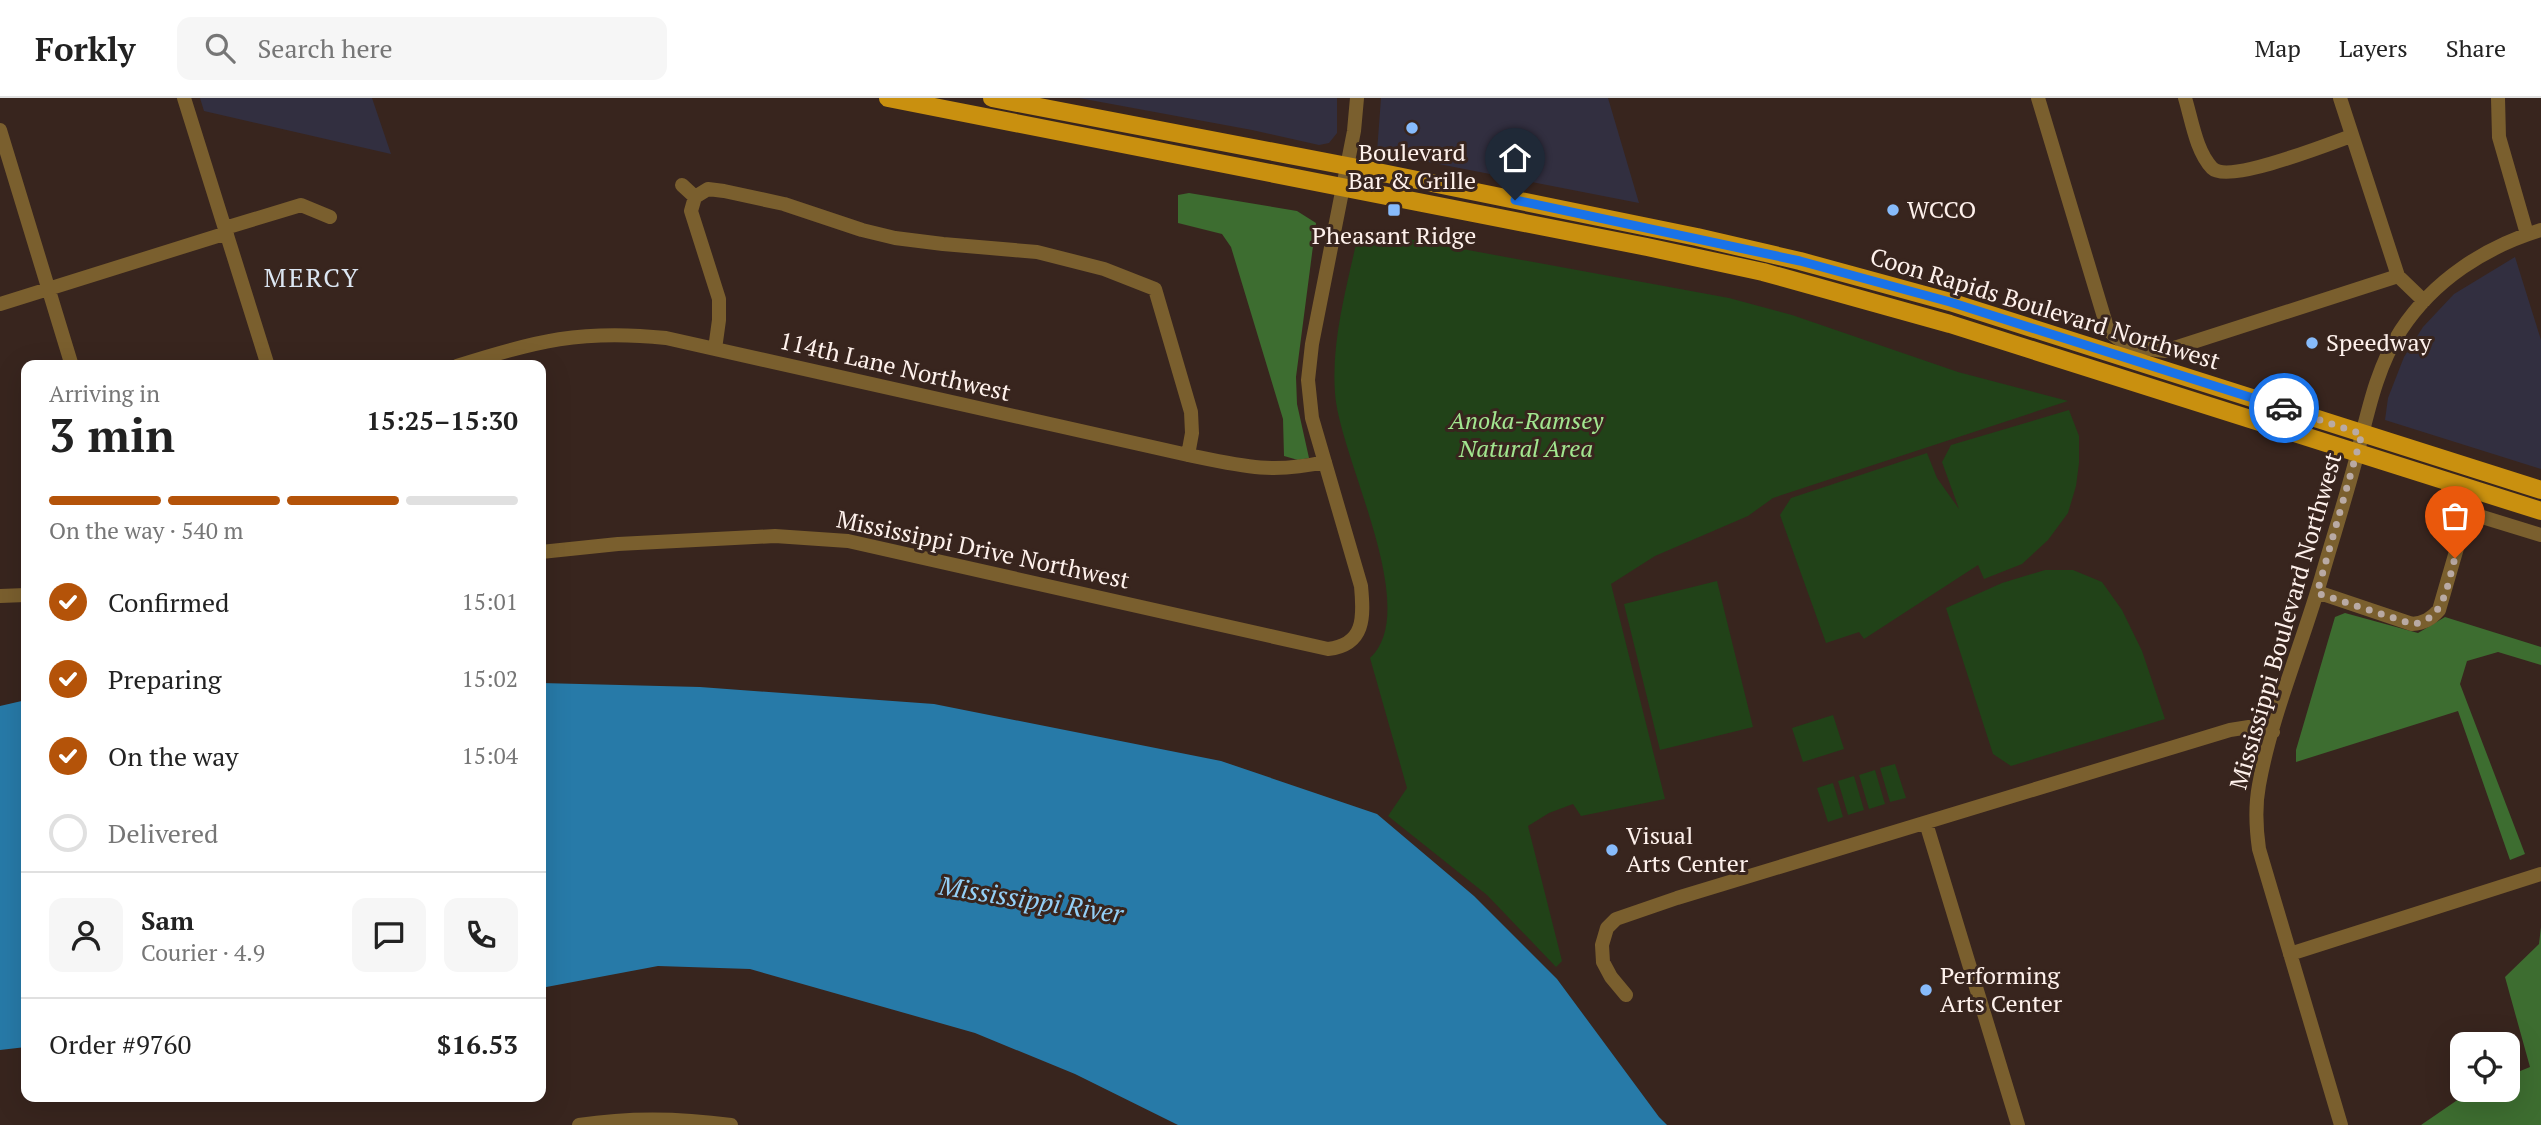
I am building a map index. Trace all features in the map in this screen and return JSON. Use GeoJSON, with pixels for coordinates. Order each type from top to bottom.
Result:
{"type":"FeatureCollection","features":[{"type":"Feature","properties":{"kind":"main road","name":"Coon Rapids Boulevard Northwest"},"geometry":{"type":"LineString","coordinates":[[887,98],[1763,272],[1845,293],[2541,511]]}},
{"type":"Feature","properties":{"kind":"main road","name":"Coon Rapids Boulevard Northwest"},"geometry":{"type":"LineString","coordinates":[[992,98],[1671,232],[1800,261],[1950,302],[2541,490]]}},
{"type":"Feature","properties":{"kind":"main road"},"geometry":{"type":"LineString","coordinates":[[2447,481],[2466,517]]}},
{"type":"Feature","properties":{"kind":"street"},"geometry":{"type":"LineString","coordinates":[[184,98],[266,360]]}},
{"type":"Feature","properties":{"kind":"street"},"geometry":{"type":"LineString","coordinates":[[1325,463],[1312,418],[1308,370],[1347,167],[1357,98]]}},
{"type":"Feature","properties":{"kind":"street"},"geometry":{"type":"LineString","coordinates":[[2038,98],[2107,327],[2115,337],[2149,349],[2165,351],[2399,276]]}},
{"type":"Feature","properties":{"kind":"street"},"geometry":{"type":"LineString","coordinates":[[2185,98],[2202,153],[2214,170],[2225,174],[2270,164],[2351,136]]}},
{"type":"Feature","properties":{"kind":"street"},"geometry":{"type":"LineString","coordinates":[[2340,98],[2399,276],[2424,301]]}},
{"type":"Feature","properties":{"kind":"street"},"geometry":{"type":"LineString","coordinates":[[2498,98],[2499,137],[2534,232]]}},
{"type":"Feature","properties":{"kind":"street"},"geometry":{"type":"LineString","coordinates":[[0,130],[70,360]]}},
{"type":"Feature","properties":{"kind":"street"},"geometry":{"type":"LineString","coordinates":[[682,186],[695,197]]}},
{"type":"Feature","properties":{"kind":"street"},"geometry":{"type":"LineString","coordinates":[[715,349],[719,299],[691,211],[695,197],[708,190],[784,204],[895,238],[1037,251],[1104,269],[1155,289],[1191,412],[1192,433],[1188,455]]}},
{"type":"Feature","properties":{"kind":"street"},"geometry":{"type":"LineString","coordinates":[[0,304],[301,205],[330,217]]}},
{"type":"Feature","properties":{"kind":"street","name":"Mississippi Boulevard Northwest"},"geometry":{"type":"LineString","coordinates":[[2337,1124],[2262,862],[2257,826],[2259,788],[2273,732],[2388,352],[2401,329],[2449,277],[2474,258],[2534,232]]}},
{"type":"Feature","properties":{"kind":"street","name":"114th Lane Northwest"},"geometry":{"type":"LineString","coordinates":[[478,360],[539,342],[589,334],[619,333],[666,338],[1188,455],[1272,470],[1325,463]]}},
{"type":"Feature","properties":{"kind":"street","name":"Mississippi Drive Northwest"},"geometry":{"type":"LineString","coordinates":[[546,551],[618,544],[775,536],[848,541],[1328,649],[1343,648],[1356,636],[1362,620],[1362,597],[1355,557],[1325,463]]}},
{"type":"Feature","properties":{"kind":"street"},"geometry":{"type":"LineString","coordinates":[[2317,593],[2412,624],[2427,621],[2439,610],[2466,517],[2479,516],[2541,535]]}},
{"type":"Feature","properties":{"kind":"street"},"geometry":{"type":"LineString","coordinates":[[0,596],[21,595]]}},
{"type":"Feature","properties":{"kind":"street"},"geometry":{"type":"LineString","coordinates":[[1626,995],[1608,973],[1602,955],[1607,928],[1616,919],[2230,730],[2249,727],[2273,732]]}},
{"type":"Feature","properties":{"kind":"street"},"geometry":{"type":"LineString","coordinates":[[1926,823],[2018,1125]]}},
{"type":"Feature","properties":{"kind":"street"},"geometry":{"type":"LineString","coordinates":[[2290,954],[2541,874]]}},
{"type":"Feature","properties":{"kind":"street"},"geometry":{"type":"LineString","coordinates":[[579,1125],[653,1118],[731,1125]]}},
{"type":"Feature","properties":{"kind":"shaded area"},"geometry":{"type":"Polygon","coordinates":[[[200,98],[372,98],[391,154],[204,111],[200,98]]]}},
{"type":"Feature","properties":{"kind":"shaded area"},"geometry":{"type":"Polygon","coordinates":[[[1079,98],[1337,98],[1337,133],[1329,143],[1319,145],[1079,98]]]}},
{"type":"Feature","properties":{"kind":"shaded area"},"geometry":{"type":"Polygon","coordinates":[[[1381,98],[1608,98],[1639,203],[1377,152],[1381,98]]]}},
{"type":"Feature","properties":{"kind":"shaded area"},"geometry":{"type":"Polygon","coordinates":[[[2515,257],[2541,340],[2541,469],[2385,420],[2388,398],[2404,357],[2423,327],[2454,294],[2515,257]]]}},
{"type":"Feature","properties":{"kind":"green space"},"geometry":{"type":"Polygon","coordinates":[[[1189,193],[1297,211],[1316,223],[1296,377],[1297,404],[1309,458],[1298,460],[1284,456],[1283,419],[1231,247],[1222,234],[1178,223],[1178,195],[1189,193]]]}},
{"type":"Feature","properties":{"kind":"green space","name":"Anoka-Ramsey Natural Area"},"geometry":{"type":"Polygon","coordinates":[[[1359,230],[1729,298],[1792,315],[1958,372],[2068,401],[1773,498],[1748,516],[1655,556],[1611,584],[1665,799],[1581,816],[1573,804],[1549,813],[1528,826],[1562,961],[1556,967],[1487,895],[1388,816],[1407,788],[1370,658],[1384,635],[1387,605],[1383,569],[1340,421],[1335,393],[1338,331],[1359,230]]]}},
{"type":"Feature","properties":{"kind":"green space"},"geometry":{"type":"Polygon","coordinates":[[[2069,410],[2079,436],[2076,486],[2068,513],[2048,540],[2022,564],[1984,579],[1978,565],[1864,639],[1859,632],[1826,643],[1780,515],[1791,498],[1927,453],[1937,478],[1959,509],[1942,462],[1951,445],[2069,410]]]}},
{"type":"Feature","properties":{"kind":"green space"},"geometry":{"type":"Polygon","coordinates":[[[2045,570],[2073,570],[2102,582],[2122,610],[2142,651],[2165,719],[2011,766],[1993,754],[1946,608],[2002,583],[2045,570]]]}},
{"type":"Feature","properties":{"kind":"green space"},"geometry":{"type":"Polygon","coordinates":[[[1717,581],[1753,727],[1660,750],[1624,604],[1717,581]]]}},
{"type":"Feature","properties":{"kind":"green space"},"geometry":{"type":"Polygon","coordinates":[[[2345,613],[2418,633],[2445,617],[2541,647],[2541,665],[2498,652],[2467,661],[2460,684],[2525,854],[2510,860],[2458,711],[2296,762],[2296,750],[2335,617],[2345,613]]]}},
{"type":"Feature","properties":{"kind":"green space"},"geometry":{"type":"Polygon","coordinates":[[[1833,715],[1844,749],[1803,762],[1792,728],[1833,715]]]}},
{"type":"Feature","properties":{"kind":"green space"},"geometry":{"type":"Polygon","coordinates":[[[1895,764],[1906,798],[1890,802],[1880,768],[1895,764]]]}},
{"type":"Feature","properties":{"kind":"green space"},"geometry":{"type":"Polygon","coordinates":[[[1875,770],[1885,804],[1869,809],[1859,775],[1875,770]]]}},
{"type":"Feature","properties":{"kind":"green space"},"geometry":{"type":"Polygon","coordinates":[[[1854,776],[1864,810],[1848,815],[1838,781],[1854,776]]]}},
{"type":"Feature","properties":{"kind":"green space"},"geometry":{"type":"Polygon","coordinates":[[[1833,783],[1843,817],[1828,822],[1817,788],[1833,783]]]}},
{"type":"Feature","properties":{"kind":"green space"},"geometry":{"type":"Polygon","coordinates":[[[2541,927],[2541,1125],[2421,1125],[2455,1102],[2520,1102],[2520,1071],[2530,1067],[2505,977],[2539,944],[2541,927]]]}},
{"type":"Feature","properties":{"kind":"water","name":"Mississippi River"},"geometry":{"type":"Polygon","coordinates":[[[546,683],[700,687],[934,704],[1221,761],[1377,814],[1474,896],[1557,979],[1667,1125],[1178,1125],[1075,1074],[975,1033],[750,969],[658,966],[546,987],[546,683]]]}},
{"type":"Feature","properties":{"kind":"water"},"geometry":{"type":"Polygon","coordinates":[[[21,701],[21,1048],[0,1050],[0,706],[21,701]]]}},
{"type":"Feature","properties":{"kind":"way so far"},"geometry":{"type":"LineString","coordinates":[[2284,408],[2362,434],[2317,593],[2412,624],[2427,621],[2439,610],[2455,558]]}},
{"type":"Feature","properties":{"kind":"place","name":"Boulevard Bar & Grille"},"geometry":{"type":"Point","coordinates":[1412,128]}},
{"type":"Feature","properties":{"kind":"place","name":"Pheasant Ridge"},"geometry":{"type":"Point","coordinates":[1394,210]}},
{"type":"Feature","properties":{"kind":"place","name":"WCCO"},"geometry":{"type":"Point","coordinates":[1893,210]}},
{"type":"Feature","properties":{"kind":"place","name":"Speedway"},"geometry":{"type":"Point","coordinates":[2312,343]}},
{"type":"Feature","properties":{"kind":"place","name":"Visual Arts Center"},"geometry":{"type":"Point","coordinates":[1612,850]}},
{"type":"Feature","properties":{"kind":"place","name":"Performing Arts Center"},"geometry":{"type":"Point","coordinates":[1926,990]}},
{"type":"Feature","properties":{"kind":"district","name":"MERCY"},"geometry":{"type":"Point","coordinates":[312,278]}},
{"type":"Feature","properties":{"kind":"route"},"geometry":{"type":"LineString","coordinates":[[1515,200],[1800,261],[1950,302],[2284,408]]}}]}
